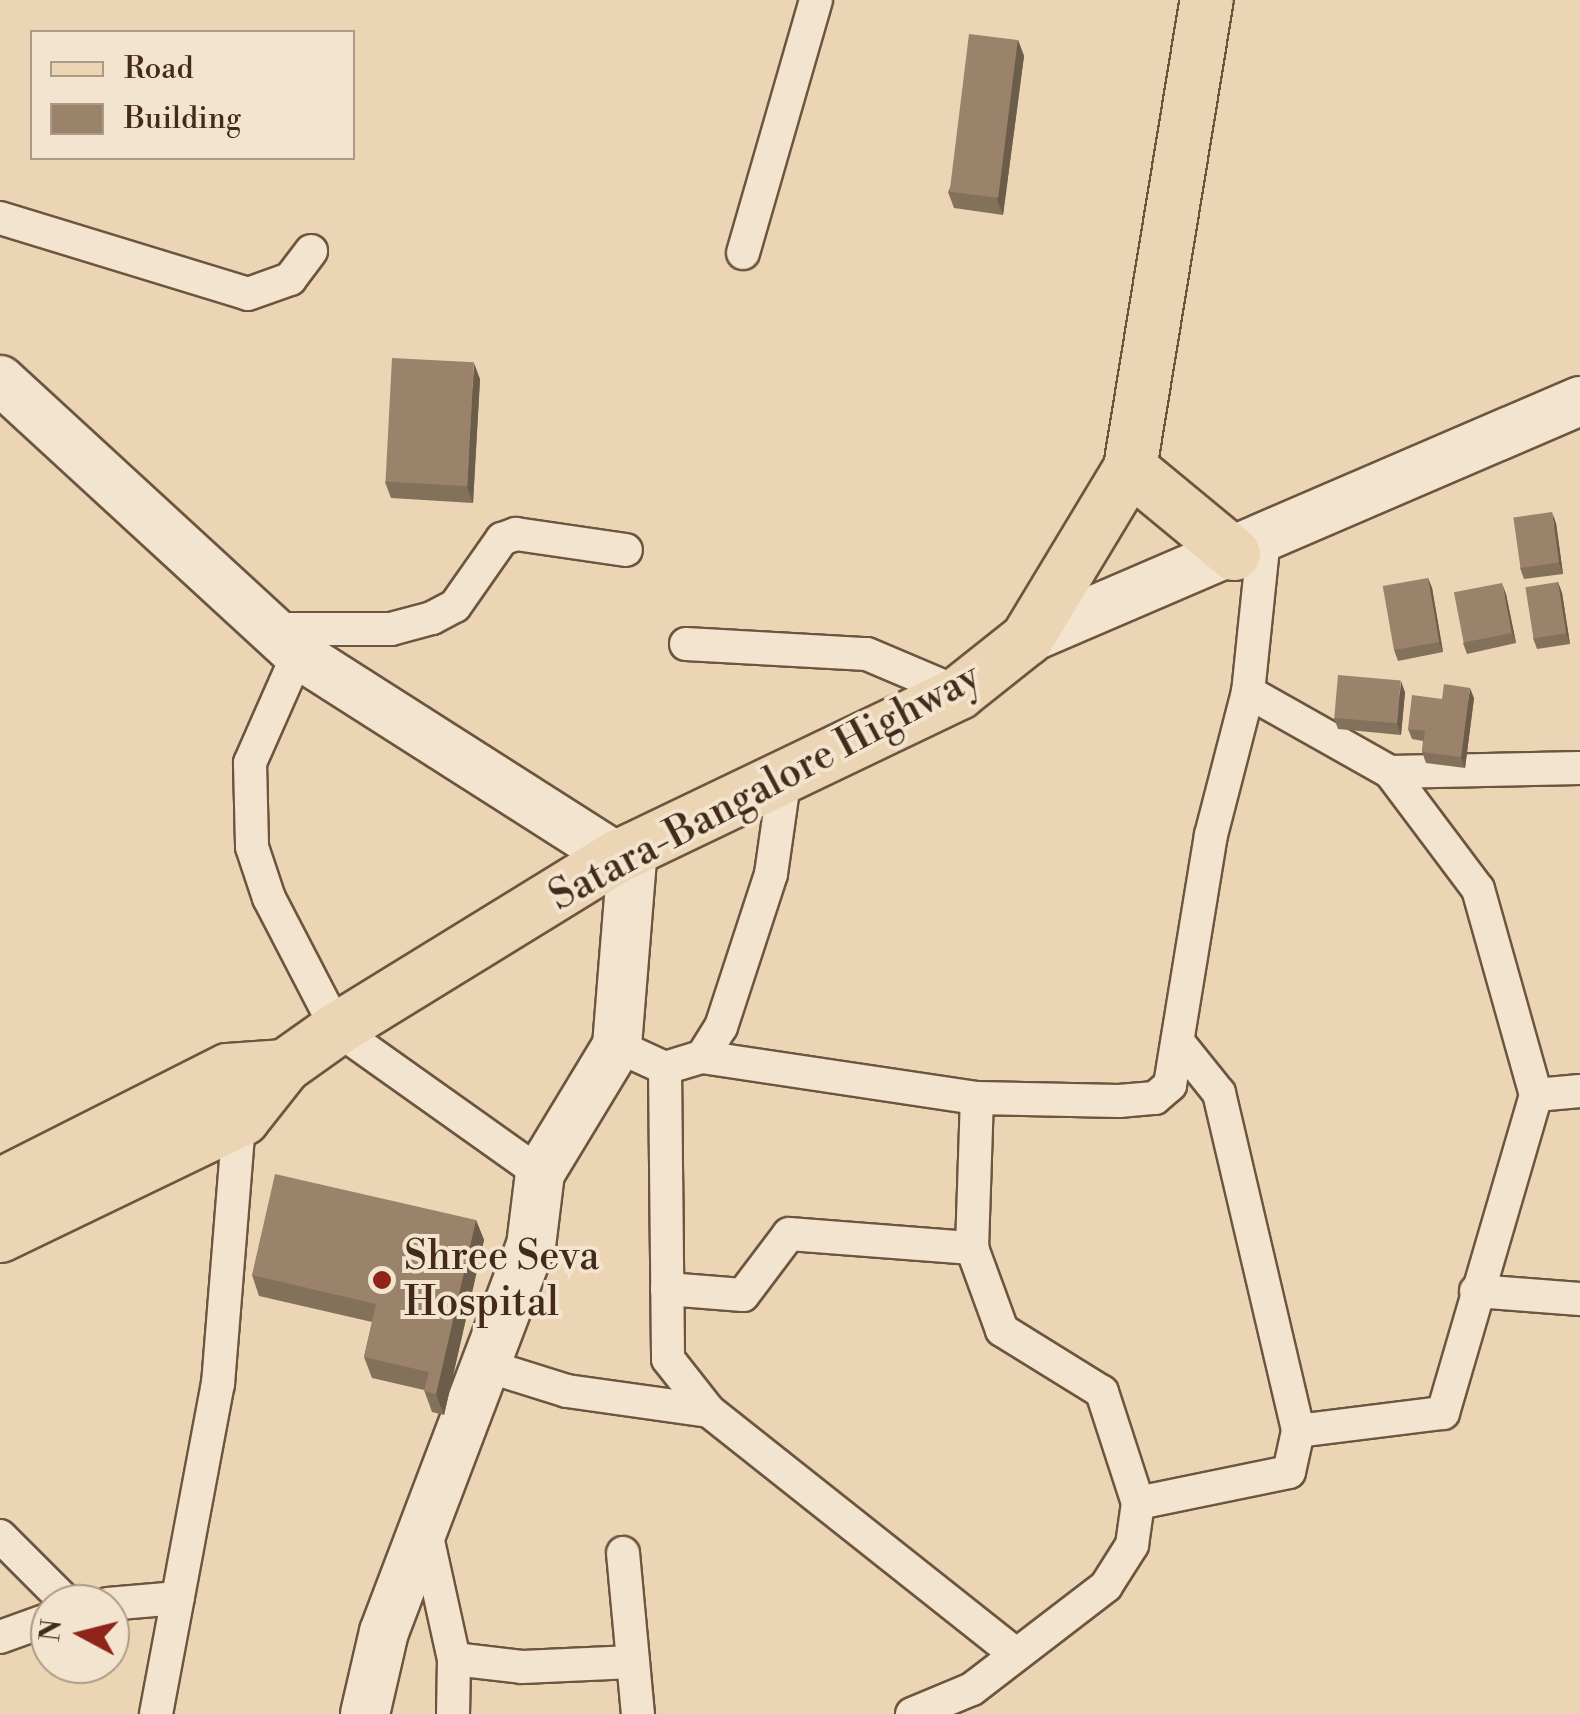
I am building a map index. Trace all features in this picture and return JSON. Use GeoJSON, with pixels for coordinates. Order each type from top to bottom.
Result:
{"type":"FeatureCollection","features":[{"type":"Feature","properties":{"kind":"main road","name":"Satara-Bangalore Highway"},"geometry":{"type":"LineString","coordinates":[[0,1236],[285,1066],[625,853],[784,783],[960,694],[1027,639],[1130,468],[1207,0]]}},
{"type":"Feature","properties":{"kind":"main road"},"geometry":{"type":"LineString","coordinates":[[1130,468],[1249,546]]}},
{"type":"Feature","properties":{"kind":"main road","name":"Satara-Bangalore Highway"},"geometry":{"type":"LineString","coordinates":[[0,1186],[236,1094]]}},
{"type":"Feature","properties":{"kind":"street"},"geometry":{"type":"LineString","coordinates":[[743,254],[816,0]]}},
{"type":"Feature","properties":{"kind":"street"},"geometry":{"type":"LineString","coordinates":[[0,218],[248,294],[290,279],[311,250]]}},
{"type":"Feature","properties":{"kind":"street"},"geometry":{"type":"LineString","coordinates":[[0,380],[284,642],[625,853],[618,1046],[540,1173],[530,1246],[426,1532],[384,1632],[365,1714]]}},
{"type":"Feature","properties":{"kind":"street"},"geometry":{"type":"LineString","coordinates":[[1027,639],[1580,401]]}},
{"type":"Feature","properties":{"kind":"street"},"geometry":{"type":"LineString","coordinates":[[284,642],[392,629],[432,618],[454,606],[502,539],[516,534],[626,550]]}},
{"type":"Feature","properties":{"kind":"street"},"geometry":{"type":"LineString","coordinates":[[618,1046],[665,1068],[702,1057],[977,1098],[1155,1098],[1170,1085],[1182,1047],[1210,836],[1248,692],[1249,546]]}},
{"type":"Feature","properties":{"kind":"street"},"geometry":{"type":"LineString","coordinates":[[284,642],[250,763],[252,847],[337,1030],[540,1173]]}},
{"type":"Feature","properties":{"kind":"street"},"geometry":{"type":"LineString","coordinates":[[686,644],[867,654],[960,694]]}},
{"type":"Feature","properties":{"kind":"street"},"geometry":{"type":"LineString","coordinates":[[1248,692],[1390,772],[1478,889],[1536,1096],[1443,1413],[1298,1431]]}},
{"type":"Feature","properties":{"kind":"street"},"geometry":{"type":"LineString","coordinates":[[1390,772],[1580,768]]}},
{"type":"Feature","properties":{"kind":"street"},"geometry":{"type":"LineString","coordinates":[[702,1057],[747,964],[784,783]]}},
{"type":"Feature","properties":{"kind":"street"},"geometry":{"type":"LineString","coordinates":[[1138,1503],[1288,1472],[1298,1431],[1218,1093],[1182,1047]]}},
{"type":"Feature","properties":{"kind":"street"},"geometry":{"type":"LineString","coordinates":[[665,1068],[668,1359],[709,1411],[1014,1652]]}},
{"type":"Feature","properties":{"kind":"street"},"geometry":{"type":"LineString","coordinates":[[1536,1096],[1580,1091]]}},
{"type":"Feature","properties":{"kind":"street"},"geometry":{"type":"LineString","coordinates":[[156,1714],[218,1384],[236,1094]]}},
{"type":"Feature","properties":{"kind":"street"},"geometry":{"type":"LineString","coordinates":[[912,1714],[972,1689],[1014,1652],[1106,1586],[1132,1545],[1138,1503],[1102,1392],[1002,1330],[972,1248],[977,1098]]}},
{"type":"Feature","properties":{"kind":"street"},"geometry":{"type":"LineString","coordinates":[[668,1289],[744,1296],[789,1234],[972,1248]]}},
{"type":"Feature","properties":{"kind":"street"},"geometry":{"type":"LineString","coordinates":[[1476,1291],[1580,1299]]}},
{"type":"Feature","properties":{"kind":"street"},"geometry":{"type":"LineString","coordinates":[[484,1365],[544,1386],[709,1411]]}},
{"type":"Feature","properties":{"kind":"street"},"geometry":{"type":"LineString","coordinates":[[426,1532],[454,1659],[454,1714]]}},
{"type":"Feature","properties":{"kind":"street"},"geometry":{"type":"LineString","coordinates":[[0,1536],[48,1584]]}},
{"type":"Feature","properties":{"kind":"street"},"geometry":{"type":"LineString","coordinates":[[623,1553],[638,1714]]}},
{"type":"Feature","properties":{"kind":"street"},"geometry":{"type":"LineString","coordinates":[[130,1602],[178,1598]]}},
{"type":"Feature","properties":{"kind":"street"},"geometry":{"type":"LineString","coordinates":[[0,1638],[30,1626]]}},
{"type":"Feature","properties":{"kind":"street"},"geometry":{"type":"LineString","coordinates":[[454,1659],[522,1667],[633,1662]]}},
{"type":"Feature","properties":{"kind":"building"},"geometry":{"type":"Polygon","coordinates":[[[969,34],[1018,40],[998,198],[950,192],[969,34]]]}},
{"type":"Feature","properties":{"kind":"building"},"geometry":{"type":"Polygon","coordinates":[[[392,358],[474,362],[467,486],[386,482],[392,358]]]}},
{"type":"Feature","properties":{"kind":"building"},"geometry":{"type":"Polygon","coordinates":[[[1552,512],[1559,563],[1520,568],[1513,517],[1552,512]]]}},
{"type":"Feature","properties":{"kind":"building"},"geometry":{"type":"Polygon","coordinates":[[[1428,578],[1439,642],[1394,650],[1383,586],[1428,578]]]}},
{"type":"Feature","properties":{"kind":"building"},"geometry":{"type":"Polygon","coordinates":[[[1558,582],[1566,633],[1534,639],[1525,587],[1558,582]]]}},
{"type":"Feature","properties":{"kind":"building"},"geometry":{"type":"Polygon","coordinates":[[[1502,583],[1512,633],[1464,642],[1454,592],[1502,583]]]}},
{"type":"Feature","properties":{"kind":"building"},"geometry":{"type":"Polygon","coordinates":[[[1338,675],[1401,680],[1397,723],[1334,718],[1338,675]]]}},
{"type":"Feature","properties":{"kind":"building"},"geometry":{"type":"Polygon","coordinates":[[[1444,684],[1470,688],[1461,757],[1422,752],[1425,731],[1408,729],[1412,695],[1442,699],[1444,684]]]}},
{"type":"Feature","properties":{"kind":"building"},"geometry":{"type":"Polygon","coordinates":[[[275,1174],[476,1220],[436,1394],[424,1391],[429,1372],[364,1357],[376,1304],[252,1275],[275,1174]]]}},
{"type":"Feature","properties":{"kind":"place","name":"Shree Seva Hospital"},"geometry":{"type":"Point","coordinates":[382,1280]}}]}
